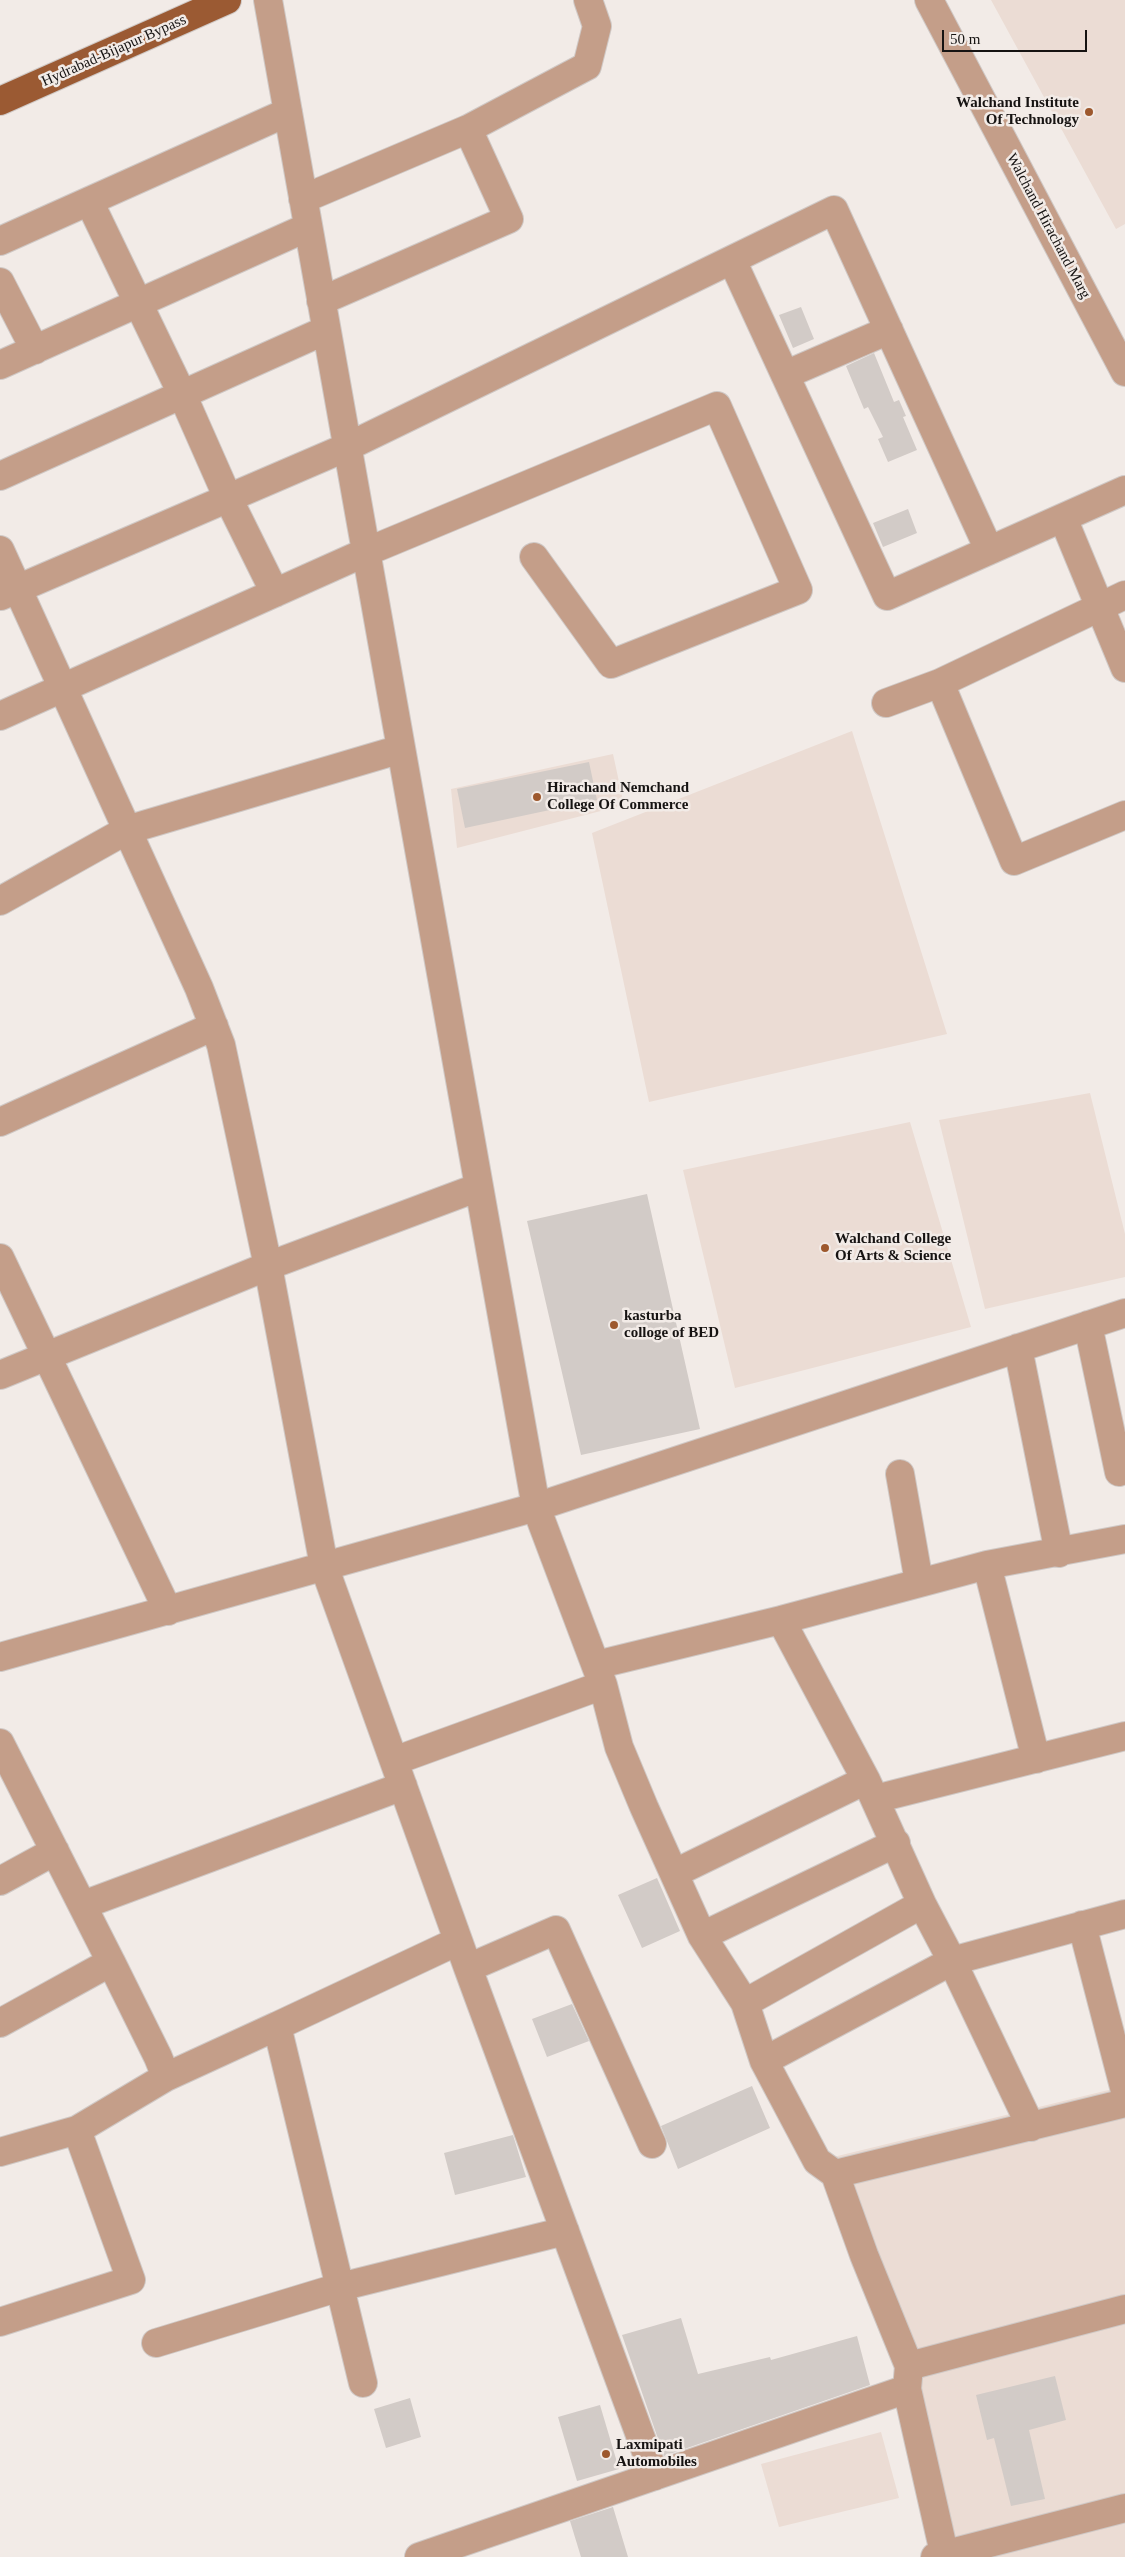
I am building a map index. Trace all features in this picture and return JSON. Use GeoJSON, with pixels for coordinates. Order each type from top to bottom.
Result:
{"type":"FeatureCollection","features":[{"type":"Feature","properties":{"kind":"main road","name":"Hydrabad-Bijapur Bypass"},"geometry":{"type":"LineString","coordinates":[[0,101],[227,0]]}},
{"type":"Feature","properties":{"kind":"street"},"geometry":{"type":"LineString","coordinates":[[268,0],[536,1507],[600,1675],[619,1747],[644,1807],[702,1936],[745,2003],[764,2061],[817,2161],[835,2174],[908,2377],[941,2556],[1125,2508]]}},
{"type":"Feature","properties":{"kind":"street"},"geometry":{"type":"LineString","coordinates":[[303,199],[468,129],[587,66],[597,26],[588,0]]}},
{"type":"Feature","properties":{"kind":"street","name":"Walchand Hirachand Marg"},"geometry":{"type":"LineString","coordinates":[[929,0],[1125,372]]}},
{"type":"Feature","properties":{"kind":"street"},"geometry":{"type":"LineString","coordinates":[[0,241],[288,112]]}},
{"type":"Feature","properties":{"kind":"street"},"geometry":{"type":"LineString","coordinates":[[321,301],[509,219],[468,129]]}},
{"type":"Feature","properties":{"kind":"street"},"geometry":{"type":"LineString","coordinates":[[89,201],[182,394],[228,498],[275,593]]}},
{"type":"Feature","properties":{"kind":"street"},"geometry":{"type":"LineString","coordinates":[[9,593],[347,447],[834,210],[989,550]]}},
{"type":"Feature","properties":{"kind":"street"},"geometry":{"type":"LineString","coordinates":[[0,365],[308,227]]}},
{"type":"Feature","properties":{"kind":"street"},"geometry":{"type":"LineString","coordinates":[[732,260],[886,596],[1125,490]]}},
{"type":"Feature","properties":{"kind":"street"},"geometry":{"type":"LineString","coordinates":[[0,282],[35,350]]}},
{"type":"Feature","properties":{"kind":"street"},"geometry":{"type":"LineString","coordinates":[[0,476],[326,330]]}},
{"type":"Feature","properties":{"kind":"street"},"geometry":{"type":"LineString","coordinates":[[785,375],[889,330]]}},
{"type":"Feature","properties":{"kind":"street"},"geometry":{"type":"LineString","coordinates":[[0,716],[366,552],[717,406],[798,590],[611,664],[534,558]]}},
{"type":"Feature","properties":{"kind":"street"},"geometry":{"type":"LineString","coordinates":[[1063,518],[1125,668]]}},
{"type":"Feature","properties":{"kind":"street"},"geometry":{"type":"LineString","coordinates":[[0,550],[9,593],[62,688],[222,1045],[268,1266],[324,1566],[458,1941],[655,2476]]}},
{"type":"Feature","properties":{"kind":"street"},"geometry":{"type":"LineString","coordinates":[[886,703],[940,683],[1125,596]]}},
{"type":"Feature","properties":{"kind":"street"},"geometry":{"type":"LineString","coordinates":[[940,683],[1014,861],[1125,815]]}},
{"type":"Feature","properties":{"kind":"street"},"geometry":{"type":"LineString","coordinates":[[0,900],[127,830],[401,749]]}},
{"type":"Feature","properties":{"kind":"street"},"geometry":{"type":"LineString","coordinates":[[0,1122],[214,1026]]}},
{"type":"Feature","properties":{"kind":"street"},"geometry":{"type":"LineString","coordinates":[[0,1375],[268,1266],[479,1186]]}},
{"type":"Feature","properties":{"kind":"street"},"geometry":{"type":"LineString","coordinates":[[0,1258],[168,1610]]}},
{"type":"Feature","properties":{"kind":"street"},"geometry":{"type":"LineString","coordinates":[[0,1657],[536,1507],[1125,1313]]}},
{"type":"Feature","properties":{"kind":"street"},"geometry":{"type":"LineString","coordinates":[[1088,1325],[1119,1472]]}},
{"type":"Feature","properties":{"kind":"street"},"geometry":{"type":"LineString","coordinates":[[1018,1348],[1059,1553]]}},
{"type":"Feature","properties":{"kind":"street"},"geometry":{"type":"LineString","coordinates":[[900,1474],[919,1582]]}},
{"type":"Feature","properties":{"kind":"street"},"geometry":{"type":"LineString","coordinates":[[394,1761],[600,1675],[781,1620],[987,1565],[1125,1540]]}},
{"type":"Feature","properties":{"kind":"street"},"geometry":{"type":"LineString","coordinates":[[987,1565],[1036,1758]]}},
{"type":"Feature","properties":{"kind":"street"},"geometry":{"type":"LineString","coordinates":[[781,1620],[871,1790],[922,1904],[952,1961],[1031,2127]]}},
{"type":"Feature","properties":{"kind":"street"},"geometry":{"type":"LineString","coordinates":[[675,1873],[871,1790],[1036,1758],[1125,1736]]}},
{"type":"Feature","properties":{"kind":"street"},"geometry":{"type":"LineString","coordinates":[[0,1743],[83,1905],[166,2077]]}},
{"type":"Feature","properties":{"kind":"street"},"geometry":{"type":"LineString","coordinates":[[83,1905],[403,1786]]}},
{"type":"Feature","properties":{"kind":"street"},"geometry":{"type":"LineString","coordinates":[[702,1936],[896,1843]]}},
{"type":"Feature","properties":{"kind":"street"},"geometry":{"type":"LineString","coordinates":[[0,1880],[55,1851]]}},
{"type":"Feature","properties":{"kind":"street"},"geometry":{"type":"LineString","coordinates":[[745,2003],[922,1904]]}},
{"type":"Feature","properties":{"kind":"street"},"geometry":{"type":"LineString","coordinates":[[764,2061],[952,1961],[1125,1914]]}},
{"type":"Feature","properties":{"kind":"street"},"geometry":{"type":"LineString","coordinates":[[1082,1925],[1125,2090]]}},
{"type":"Feature","properties":{"kind":"street"},"geometry":{"type":"LineString","coordinates":[[468,1968],[556,1930],[652,2144]]}},
{"type":"Feature","properties":{"kind":"street"},"geometry":{"type":"LineString","coordinates":[[0,2152],[76,2130],[166,2077],[458,1941]]}},
{"type":"Feature","properties":{"kind":"street"},"geometry":{"type":"LineString","coordinates":[[0,2022],[111,1962]]}},
{"type":"Feature","properties":{"kind":"street"},"geometry":{"type":"LineString","coordinates":[[277,2026],[362,2383]]}},
{"type":"Feature","properties":{"kind":"street"},"geometry":{"type":"LineString","coordinates":[[835,2174],[1125,2103]]}},
{"type":"Feature","properties":{"kind":"street"},"geometry":{"type":"LineString","coordinates":[[0,2322],[131,2280],[76,2130]]}},
{"type":"Feature","properties":{"kind":"street"},"geometry":{"type":"LineString","coordinates":[[156,2343],[340,2287],[565,2231]]}},
{"type":"Feature","properties":{"kind":"street"},"geometry":{"type":"LineString","coordinates":[[419,2557],[655,2476],[908,2377],[1125,2309]]}},
{"type":"Feature","properties":{"kind":"shaded area","name":"Walchand Institute Of Technology"},"geometry":{"type":"Polygon","coordinates":[[[991,0],[1125,0],[1125,224],[1116,229],[991,0]]]}},
{"type":"Feature","properties":{"kind":"shaded area"},"geometry":{"type":"Polygon","coordinates":[[[852,731],[947,1034],[649,1102],[592,833],[852,731]]]}},
{"type":"Feature","properties":{"kind":"shaded area","name":"Hirachand Nemchand College Of Commerce"},"geometry":{"type":"Polygon","coordinates":[[[613,754],[624,805],[457,848],[451,789],[613,754]]]}},
{"type":"Feature","properties":{"kind":"shaded area"},"geometry":{"type":"Polygon","coordinates":[[[1090,1093],[1125,1234],[1125,1277],[985,1309],[939,1120],[1090,1093]]]}},
{"type":"Feature","properties":{"kind":"shaded area","name":"Walchand College Of Arts & Science"},"geometry":{"type":"Polygon","coordinates":[[[910,1122],[971,1327],[735,1388],[683,1170],[910,1122]]]}},
{"type":"Feature","properties":{"kind":"shaded area"},"geometry":{"type":"Polygon","coordinates":[[[1125,2086],[1125,2557],[955,2557],[909,2366],[817,2161],[1125,2086]]]}},
{"type":"Feature","properties":{"kind":"shaded area"},"geometry":{"type":"Polygon","coordinates":[[[881,2432],[899,2498],[779,2527],[761,2464],[881,2432]]]}},
{"type":"Feature","properties":{"kind":"building"},"geometry":{"type":"Polygon","coordinates":[[[801,307],[814,339],[793,348],[779,315],[801,307]]]}},
{"type":"Feature","properties":{"kind":"building"},"geometry":{"type":"Polygon","coordinates":[[[874,353],[894,402],[899,400],[906,416],[903,417],[917,450],[888,462],[878,439],[883,437],[868,407],[864,409],[846,366],[874,353]]]}},
{"type":"Feature","properties":{"kind":"building"},"geometry":{"type":"Polygon","coordinates":[[[908,509],[917,533],[883,547],[873,523],[908,509]]]}},
{"type":"Feature","properties":{"kind":"building"},"geometry":{"type":"Polygon","coordinates":[[[589,762],[597,800],[465,828],[457,789],[589,762]]]}},
{"type":"Feature","properties":{"kind":"building","name":"kasturba colloge of BED"},"geometry":{"type":"Polygon","coordinates":[[[647,1194],[700,1429],[581,1455],[527,1221],[647,1194]]]}},
{"type":"Feature","properties":{"kind":"building"},"geometry":{"type":"Polygon","coordinates":[[[657,1878],[680,1931],[642,1948],[618,1895],[657,1878]]]}},
{"type":"Feature","properties":{"kind":"building"},"geometry":{"type":"Polygon","coordinates":[[[572,2004],[589,2041],[547,2057],[532,2019],[572,2004]]]}},
{"type":"Feature","properties":{"kind":"building"},"geometry":{"type":"Polygon","coordinates":[[[752,2086],[770,2128],[678,2169],[661,2126],[752,2086]]]}},
{"type":"Feature","properties":{"kind":"building"},"geometry":{"type":"Polygon","coordinates":[[[513,2135],[526,2177],[455,2195],[444,2153],[513,2135]]]}},
{"type":"Feature","properties":{"kind":"building"},"geometry":{"type":"Polygon","coordinates":[[[681,2318],[698,2374],[770,2357],[771,2360],[857,2336],[870,2385],[664,2456],[622,2335],[681,2318]]]}},
{"type":"Feature","properties":{"kind":"building"},"geometry":{"type":"Polygon","coordinates":[[[1055,2376],[1066,2420],[1029,2430],[1045,2499],[1011,2506],[994,2438],[987,2440],[976,2395],[1055,2376]]]}},
{"type":"Feature","properties":{"kind":"building"},"geometry":{"type":"Polygon","coordinates":[[[410,2398],[421,2437],[386,2448],[374,2409],[410,2398]]]}},
{"type":"Feature","properties":{"kind":"building"},"geometry":{"type":"Polygon","coordinates":[[[600,2405],[619,2469],[577,2481],[558,2417],[600,2405]]]}},
{"type":"Feature","properties":{"kind":"building"},"geometry":{"type":"Polygon","coordinates":[[[613,2507],[628,2557],[581,2557],[570,2521],[613,2507]]]}},
{"type":"Feature","properties":{"kind":"place","name":"Walchand Institute Of Technology"},"geometry":{"type":"Point","coordinates":[1089,112]}},
{"type":"Feature","properties":{"kind":"place","name":"Hirachand Nemchand College Of Commerce"},"geometry":{"type":"Point","coordinates":[537,797]}},
{"type":"Feature","properties":{"kind":"place","name":"Walchand College Of Arts & Science"},"geometry":{"type":"Point","coordinates":[825,1248]}},
{"type":"Feature","properties":{"kind":"place","name":"kasturba colloge of BED"},"geometry":{"type":"Point","coordinates":[614,1325]}},
{"type":"Feature","properties":{"kind":"place","name":"Laxmipati Automobiles"},"geometry":{"type":"Point","coordinates":[606,2454]}}]}
